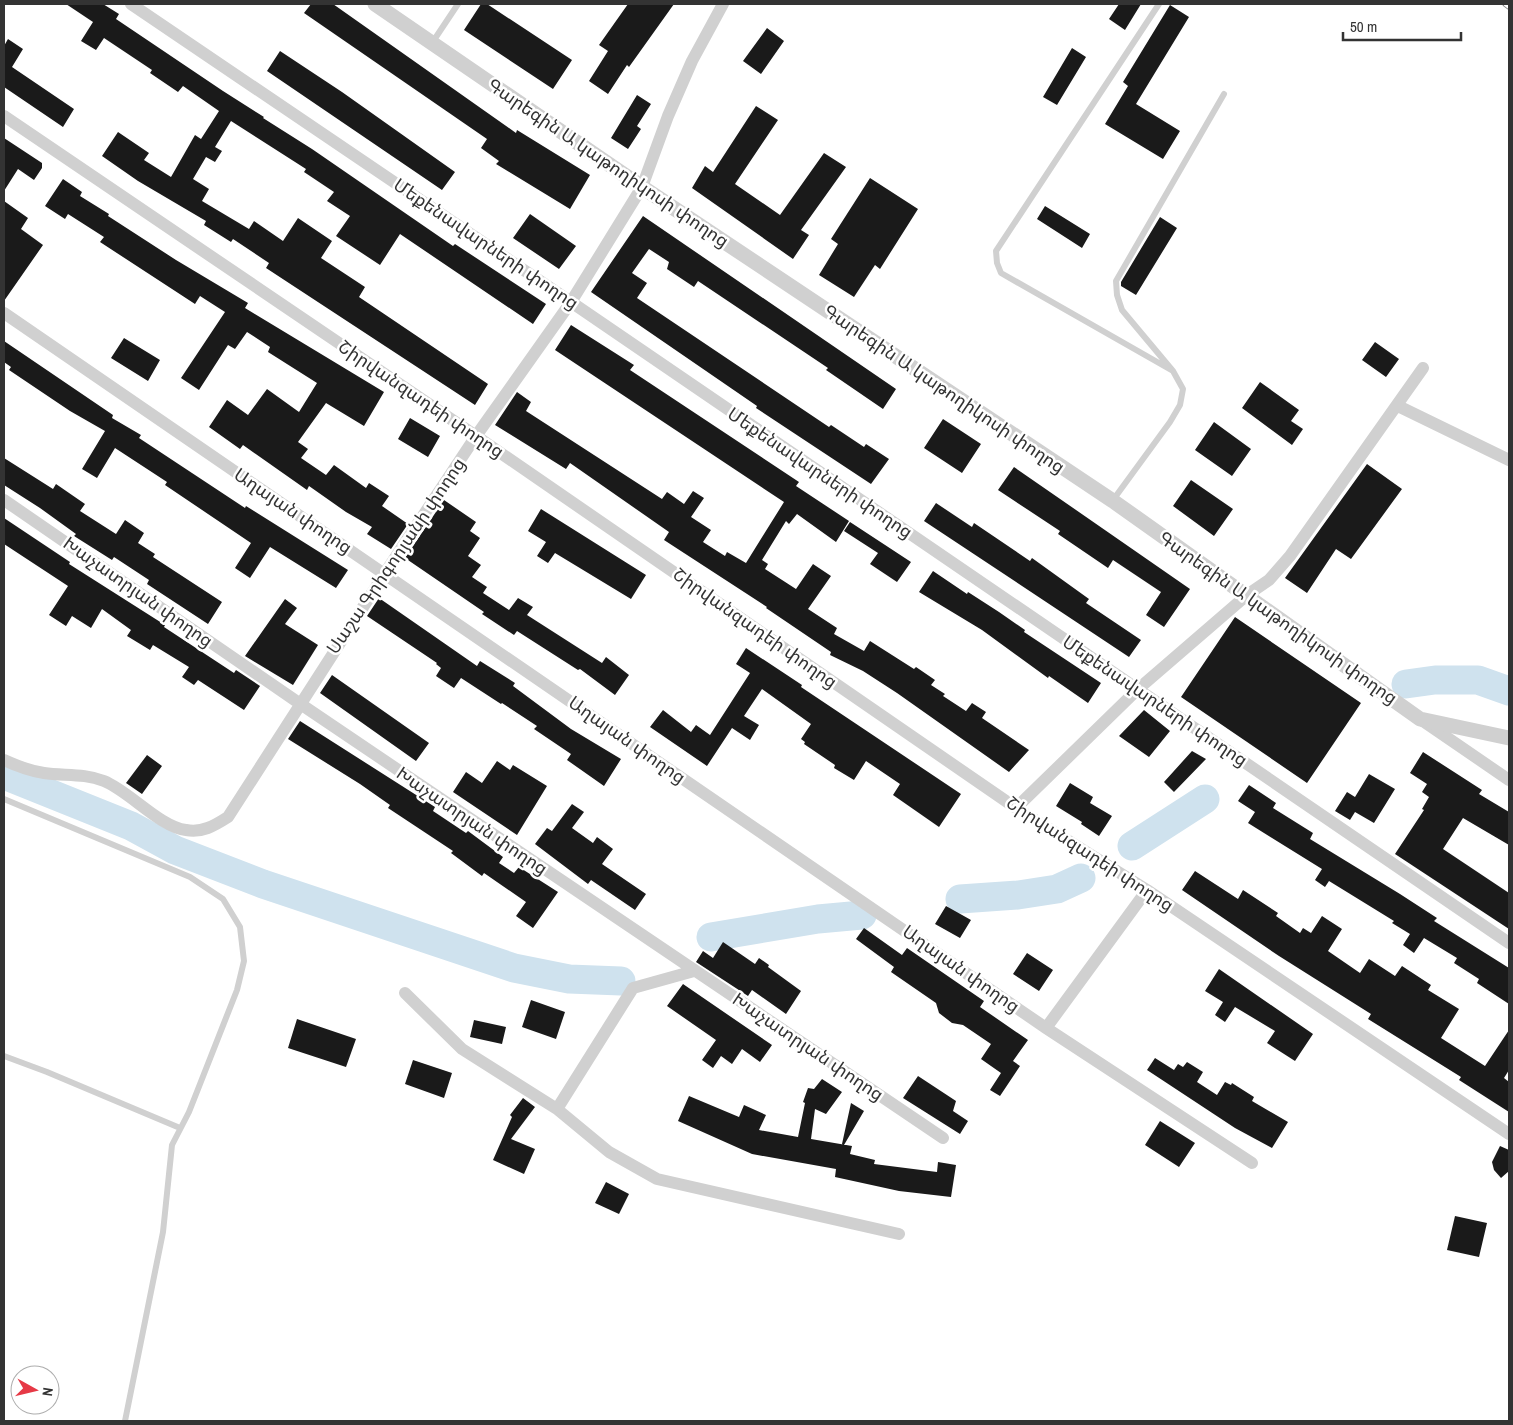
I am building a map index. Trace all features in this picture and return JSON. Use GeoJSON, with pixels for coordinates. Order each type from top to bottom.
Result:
{"type":"FeatureCollection","features":[{"type":"Feature","properties":{"kind":"street","name":"Մեքենավարների փողոց"},"geometry":{"type":"LineString","coordinates":[[130,4],[571,302],[1509,943]]}},
{"type":"Feature","properties":{"kind":"street","name":"Գարեգին Ա կաթողիկոսի փողոց"},"geometry":{"type":"LineString","coordinates":[[375,4],[642,187],[1113,501],[1509,780]]}},
{"type":"Feature","properties":{"kind":"street","name":"Սաշա Գրիգորյանի փողոց"},"geometry":{"type":"LineString","coordinates":[[4,760],[44,773],[86,776],[105,782],[171,824],[184,830],[200,831],[215,826],[228,816],[299,703],[476,436],[571,302],[642,187],[680,88],[724,4]]}},
{"type":"Feature","properties":{"kind":"street","name":"Շիրվանզադեի փողոց"},"geometry":{"type":"LineString","coordinates":[[4,116],[476,436],[1016,808],[1147,890],[1509,1134]]}},
{"type":"Feature","properties":{"kind":"street","name":"Աղայան փողոց"},"geometry":{"type":"LineString","coordinates":[[4,313],[1046,1028],[1252,1163]]}},
{"type":"Feature","properties":{"kind":"street"},"geometry":{"type":"LineString","coordinates":[[1016,808],[1137,690],[1247,595],[1269,580],[1290,556],[1398,406],[1423,368]]}},
{"type":"Feature","properties":{"kind":"street"},"geometry":{"type":"LineString","coordinates":[[1398,406],[1509,460]]}},
{"type":"Feature","properties":{"kind":"street","name":"Խաչատրյան փողոց"},"geometry":{"type":"LineString","coordinates":[[4,500],[299,703],[943,1138]]}},
{"type":"Feature","properties":{"kind":"street"},"geometry":{"type":"LineString","coordinates":[[1420,719],[1509,738]]}},
{"type":"Feature","properties":{"kind":"street"},"geometry":{"type":"LineString","coordinates":[[1046,1028],[1147,890]]}},
{"type":"Feature","properties":{"kind":"street"},"geometry":{"type":"LineString","coordinates":[[557,1109],[633,988],[694,971]]}},
{"type":"Feature","properties":{"kind":"street"},"geometry":{"type":"LineString","coordinates":[[405,993],[462,1050],[557,1109],[610,1152],[657,1179],[899,1234]]}},
{"type":"Feature","properties":{"kind":"lane"},"geometry":{"type":"LineString","coordinates":[[432,43],[458,4]]}},
{"type":"Feature","properties":{"kind":"lane"},"geometry":{"type":"LineString","coordinates":[[1159,4],[996,251],[996,257],[1001,273],[1173,371]]}},
{"type":"Feature","properties":{"kind":"lane"},"geometry":{"type":"LineString","coordinates":[[1113,501],[1170,422],[1180,405],[1183,389],[1173,371],[1122,310],[1117,295],[1116,281],[1224,94]]}},
{"type":"Feature","properties":{"kind":"lane"},"geometry":{"type":"LineString","coordinates":[[4,799],[190,877],[223,900],[240,926],[244,961],[237,990],[189,1112],[172,1145],[163,1232],[125,1421]]}},
{"type":"Feature","properties":{"kind":"lane"},"geometry":{"type":"LineString","coordinates":[[4,1056],[48,1072],[180,1128]]}},
{"type":"Feature","properties":{"kind":"building"},"geometry":{"type":"Polygon","coordinates":[[[66,4],[103,4],[119,14],[116,19],[312,149],[453,246],[455,244],[546,304],[533,324],[400,234],[380,265],[336,236],[350,216],[327,201],[334,192],[304,172],[306,169],[231,121],[215,147],[222,151],[215,162],[206,157],[193,179],[209,189],[202,201],[249,229],[254,221],[283,241],[298,218],[332,241],[321,258],[365,287],[359,297],[488,384],[475,405],[266,268],[269,263],[233,239],[231,242],[204,225],[206,221],[138,181],[102,156],[118,132],[149,153],[144,160],[171,177],[195,135],[201,139],[219,111],[183,86],[178,92],[150,73],[152,70],[104,38],[96,50],[81,41],[93,22],[66,4]]]}},
{"type":"Feature","properties":{"kind":"building"},"geometry":{"type":"Polygon","coordinates":[[[311,4],[333,4],[516,133],[517,130],[590,175],[570,209],[496,164],[499,161],[481,148],[487,139],[304,13],[311,4]]]}},
{"type":"Feature","properties":{"kind":"building"},"geometry":{"type":"Polygon","coordinates":[[[481,4],[487,4],[572,60],[553,89],[464,30],[481,4]]]}},
{"type":"Feature","properties":{"kind":"building"},"geometry":{"type":"Polygon","coordinates":[[[628,4],[674,4],[629,67],[627,65],[608,94],[589,81],[608,51],[599,45],[628,4]]]}},
{"type":"Feature","properties":{"kind":"building"},"geometry":{"type":"Polygon","coordinates":[[[1119,4],[1141,4],[1125,30],[1109,19],[1119,4]]]}},
{"type":"Feature","properties":{"kind":"building"},"geometry":{"type":"Polygon","coordinates":[[[1170,5],[1189,17],[1136,104],[1180,131],[1163,159],[1105,124],[1128,86],[1123,82],[1170,5]]]}},
{"type":"Feature","properties":{"kind":"building"},"geometry":{"type":"Polygon","coordinates":[[[767,28],[784,41],[761,74],[743,61],[767,28]]]}},
{"type":"Feature","properties":{"kind":"building"},"geometry":{"type":"Polygon","coordinates":[[[8,39],[23,49],[12,67],[74,109],[63,127],[4,87],[4,46],[8,39]]]}},
{"type":"Feature","properties":{"kind":"building"},"geometry":{"type":"Polygon","coordinates":[[[1072,48],[1086,57],[1057,105],[1043,97],[1072,48]]]}},
{"type":"Feature","properties":{"kind":"building"},"geometry":{"type":"Polygon","coordinates":[[[280,51],[342,92],[455,172],[442,190],[267,71],[280,51]]]}},
{"type":"Feature","properties":{"kind":"building"},"geometry":{"type":"Polygon","coordinates":[[[637,95],[651,104],[637,126],[641,129],[628,149],[611,138],[637,95]]]}},
{"type":"Feature","properties":{"kind":"building"},"geometry":{"type":"Polygon","coordinates":[[[756,106],[778,120],[735,184],[780,215],[824,153],[846,167],[801,230],[809,235],[793,259],[692,188],[705,166],[713,172],[756,106]]]}},
{"type":"Feature","properties":{"kind":"building"},"geometry":{"type":"Polygon","coordinates":[[[4,138],[42,163],[42,168],[34,180],[18,169],[4,191],[4,138]]]}},
{"type":"Feature","properties":{"kind":"building"},"geometry":{"type":"Polygon","coordinates":[[[870,178],[918,209],[880,269],[875,265],[854,297],[819,275],[838,244],[831,239],[870,178]]]}},
{"type":"Feature","properties":{"kind":"building"},"geometry":{"type":"Polygon","coordinates":[[[63,179],[82,192],[80,196],[109,214],[108,216],[248,303],[245,308],[384,392],[364,426],[326,403],[298,442],[308,449],[301,458],[326,475],[334,465],[366,488],[369,483],[389,496],[382,506],[408,524],[391,549],[367,534],[372,527],[346,512],[309,486],[307,490],[243,445],[240,449],[209,427],[227,400],[248,415],[267,389],[299,412],[317,383],[268,352],[270,347],[247,332],[235,349],[228,345],[199,390],[181,378],[225,312],[200,296],[195,304],[100,242],[104,237],[68,214],[65,219],[45,206],[63,179]]]}},
{"type":"Feature","properties":{"kind":"building"},"geometry":{"type":"Polygon","coordinates":[[[4,201],[28,218],[21,229],[43,245],[4,301],[4,201]]]}},
{"type":"Feature","properties":{"kind":"building"},"geometry":{"type":"Polygon","coordinates":[[[1045,206],[1090,234],[1082,248],[1037,219],[1045,206]]]}},
{"type":"Feature","properties":{"kind":"building"},"geometry":{"type":"Polygon","coordinates":[[[530,214],[576,246],[559,269],[513,238],[530,214]]]}},
{"type":"Feature","properties":{"kind":"building"},"geometry":{"type":"Polygon","coordinates":[[[643,216],[896,389],[883,409],[826,370],[828,368],[698,281],[694,287],[667,269],[669,262],[649,249],[632,273],[647,283],[637,298],[829,427],[831,425],[864,447],[866,444],[889,459],[871,484],[756,408],[757,406],[591,292],[643,216]]]}},
{"type":"Feature","properties":{"kind":"building"},"geometry":{"type":"Polygon","coordinates":[[[1160,217],[1177,228],[1136,295],[1121,286],[1121,282],[1160,217]]]}},
{"type":"Feature","properties":{"kind":"building"},"geometry":{"type":"Polygon","coordinates":[[[571,325],[634,365],[630,370],[799,482],[796,486],[849,521],[836,542],[797,514],[789,524],[786,521],[762,560],[768,564],[765,569],[796,589],[813,564],[831,576],[808,609],[837,628],[834,634],[864,651],[870,641],[914,669],[916,667],[935,680],[931,685],[945,694],[943,696],[966,711],[972,703],[986,712],[982,718],[1029,750],[1009,772],[897,693],[863,671],[830,655],[831,652],[767,607],[664,540],[669,532],[570,463],[566,469],[495,425],[517,392],[531,402],[526,411],[662,499],[667,492],[684,504],[693,491],[704,498],[691,517],[711,530],[703,542],[725,556],[727,552],[746,563],[784,502],[555,350],[571,325]]]}},
{"type":"Feature","properties":{"kind":"building"},"geometry":{"type":"Polygon","coordinates":[[[124,338],[160,360],[148,381],[111,358],[124,338]]]}},
{"type":"Feature","properties":{"kind":"building"},"geometry":{"type":"Polygon","coordinates":[[[4,341],[113,415],[112,418],[141,435],[139,438],[245,508],[246,506],[348,570],[336,588],[270,547],[250,578],[235,568],[251,543],[165,485],[167,482],[115,448],[97,478],[82,469],[105,431],[70,411],[9,370],[11,367],[4,362],[4,341]]]}},
{"type":"Feature","properties":{"kind":"building"},"geometry":{"type":"Polygon","coordinates":[[[1375,342],[1399,359],[1386,377],[1362,360],[1375,342]]]}},
{"type":"Feature","properties":{"kind":"building"},"geometry":{"type":"Polygon","coordinates":[[[1260,382],[1299,410],[1291,421],[1303,429],[1292,445],[1242,408],[1260,382]]]}},
{"type":"Feature","properties":{"kind":"building"},"geometry":{"type":"Polygon","coordinates":[[[410,418],[440,436],[428,457],[398,439],[410,418]]]}},
{"type":"Feature","properties":{"kind":"building"},"geometry":{"type":"Polygon","coordinates":[[[943,419],[981,444],[962,473],[924,448],[943,419]]]}},
{"type":"Feature","properties":{"kind":"building"},"geometry":{"type":"Polygon","coordinates":[[[1214,422],[1251,449],[1232,476],[1195,450],[1214,422]]]}},
{"type":"Feature","properties":{"kind":"building"},"geometry":{"type":"Polygon","coordinates":[[[4,458],[53,489],[56,484],[85,504],[80,511],[116,534],[125,520],[144,533],[138,543],[155,554],[153,557],[222,602],[208,624],[147,584],[149,580],[114,557],[112,560],[74,536],[76,534],[4,485],[4,458]]]}},
{"type":"Feature","properties":{"kind":"building"},"geometry":{"type":"Polygon","coordinates":[[[1367,464],[1402,489],[1351,559],[1336,549],[1307,593],[1285,578],[1367,464]]]}},
{"type":"Feature","properties":{"kind":"building"},"geometry":{"type":"Polygon","coordinates":[[[1014,467],[1190,589],[1164,627],[1146,615],[1161,592],[1113,560],[1108,568],[1058,534],[1060,531],[998,490],[1014,467]]]}},
{"type":"Feature","properties":{"kind":"building"},"geometry":{"type":"Polygon","coordinates":[[[1191,480],[1233,509],[1214,536],[1173,506],[1191,480]]]}},
{"type":"Feature","properties":{"kind":"building"},"geometry":{"type":"Polygon","coordinates":[[[444,500],[476,522],[470,531],[480,538],[468,556],[481,565],[472,577],[487,587],[483,593],[509,610],[518,598],[533,607],[527,615],[602,663],[606,657],[629,675],[615,695],[580,669],[578,670],[517,631],[514,635],[405,558],[444,500]]]}},
{"type":"Feature","properties":{"kind":"building"},"geometry":{"type":"Polygon","coordinates":[[[936,503],[972,527],[974,523],[1030,561],[1032,558],[1089,599],[1086,603],[1141,640],[1129,657],[924,521],[936,503]]]}},
{"type":"Feature","properties":{"kind":"building"},"geometry":{"type":"Polygon","coordinates":[[[541,509],[646,575],[631,599],[555,553],[548,563],[537,556],[546,542],[528,531],[541,509]]]}},
{"type":"Feature","properties":{"kind":"building"},"geometry":{"type":"Polygon","coordinates":[[[4,518],[70,562],[69,564],[165,625],[164,627],[234,673],[236,670],[260,686],[244,710],[198,680],[194,685],[182,677],[189,667],[153,645],[150,650],[127,636],[131,630],[102,609],[91,628],[72,616],[66,626],[49,615],[68,586],[4,544],[4,518]]]}},
{"type":"Feature","properties":{"kind":"building"},"geometry":{"type":"Polygon","coordinates":[[[850,522],[911,562],[897,582],[870,564],[878,553],[844,531],[850,522]]]}},
{"type":"Feature","properties":{"kind":"building"},"geometry":{"type":"Polygon","coordinates":[[[933,571],[967,594],[968,592],[999,612],[1025,630],[1024,632],[1101,683],[1088,703],[1049,676],[1048,678],[982,630],[919,592],[933,571]]]}},
{"type":"Feature","properties":{"kind":"building"},"geometry":{"type":"Polygon","coordinates":[[[379,598],[477,666],[480,661],[515,683],[513,686],[571,729],[621,759],[604,786],[567,760],[571,754],[534,729],[537,726],[502,703],[461,678],[454,688],[436,676],[441,668],[437,663],[367,616],[379,598]]]}},
{"type":"Feature","properties":{"kind":"building"},"geometry":{"type":"Polygon","coordinates":[[[285,599],[297,608],[285,624],[318,645],[293,685],[245,656],[285,599]]]}},
{"type":"Feature","properties":{"kind":"building"},"geometry":{"type":"Polygon","coordinates":[[[1235,617],[1361,703],[1307,783],[1181,697],[1235,617]]]}},
{"type":"Feature","properties":{"kind":"building"},"geometry":{"type":"Polygon","coordinates":[[[746,648],[961,794],[939,827],[893,795],[900,784],[866,761],[854,780],[834,768],[835,765],[804,744],[805,742],[801,739],[811,724],[762,689],[744,716],[759,725],[750,740],[732,728],[707,766],[650,727],[663,710],[691,732],[696,725],[710,735],[750,673],[736,664],[746,648]]]}},
{"type":"Feature","properties":{"kind":"building"},"geometry":{"type":"Polygon","coordinates":[[[332,675],[429,743],[416,761],[320,693],[332,675]]]}},
{"type":"Feature","properties":{"kind":"building"},"geometry":{"type":"Polygon","coordinates":[[[1144,710],[1170,731],[1149,757],[1119,736],[1144,710]]]}},
{"type":"Feature","properties":{"kind":"building"},"geometry":{"type":"Polygon","coordinates":[[[300,721],[435,807],[433,811],[466,833],[468,831],[503,857],[499,863],[514,873],[519,867],[558,892],[533,928],[516,916],[526,902],[484,873],[482,876],[451,853],[453,851],[388,808],[390,805],[360,784],[288,739],[300,721]]]}},
{"type":"Feature","properties":{"kind":"building"},"geometry":{"type":"Polygon","coordinates":[[[1192,751],[1206,759],[1174,792],[1164,782],[1192,751]]]}},
{"type":"Feature","properties":{"kind":"building"},"geometry":{"type":"Polygon","coordinates":[[[1423,752],[1482,790],[1479,794],[1509,812],[1509,845],[1463,818],[1443,849],[1509,893],[1509,929],[1395,854],[1424,810],[1422,809],[1429,797],[1422,792],[1427,784],[1410,773],[1423,752]]]}},
{"type":"Feature","properties":{"kind":"building"},"geometry":{"type":"Polygon","coordinates":[[[147,755],[162,766],[142,794],[126,783],[147,755]]]}},
{"type":"Feature","properties":{"kind":"building"},"geometry":{"type":"Polygon","coordinates":[[[497,761],[510,770],[513,765],[547,786],[517,835],[453,792],[466,772],[482,783],[497,761]]]}},
{"type":"Feature","properties":{"kind":"building"},"geometry":{"type":"Polygon","coordinates":[[[1369,774],[1395,789],[1374,823],[1355,812],[1350,820],[1335,811],[1347,792],[1355,797],[1369,774]]]}},
{"type":"Feature","properties":{"kind":"building"},"geometry":{"type":"Polygon","coordinates":[[[1070,783],[1093,797],[1090,803],[1112,816],[1099,836],[1081,824],[1082,822],[1056,806],[1070,783]]]}},
{"type":"Feature","properties":{"kind":"building"},"geometry":{"type":"Polygon","coordinates":[[[1249,785],[1276,803],[1273,808],[1313,833],[1310,839],[1400,894],[1437,918],[1434,921],[1509,968],[1509,1004],[1477,983],[1479,979],[1454,963],[1457,958],[1424,938],[1414,953],[1403,945],[1410,934],[1392,923],[1394,921],[1329,881],[1325,887],[1315,880],[1322,869],[1248,823],[1255,812],[1238,801],[1249,785]]]}},
{"type":"Feature","properties":{"kind":"building"},"geometry":{"type":"Polygon","coordinates":[[[572,804],[584,812],[572,828],[593,843],[597,837],[613,849],[602,864],[646,894],[635,910],[591,880],[588,884],[535,844],[547,828],[552,831],[572,804]]]}},
{"type":"Feature","properties":{"kind":"building"},"geometry":{"type":"Polygon","coordinates":[[[1195,871],[1238,899],[1243,890],[1278,913],[1276,916],[1300,933],[1303,928],[1311,933],[1322,916],[1342,929],[1328,951],[1360,973],[1369,959],[1395,976],[1402,966],[1431,985],[1428,990],[1459,1009],[1441,1038],[1485,1066],[1509,1030],[1509,1070],[1504,1078],[1509,1082],[1509,1112],[1459,1080],[1461,1077],[1368,1019],[1371,1014],[1279,956],[1182,890],[1195,871]]]}},
{"type":"Feature","properties":{"kind":"building"},"geometry":{"type":"Polygon","coordinates":[[[946,906],[971,920],[960,938],[935,924],[946,906]]]}},
{"type":"Feature","properties":{"kind":"building"},"geometry":{"type":"Polygon","coordinates":[[[864,928],[902,955],[907,948],[984,1001],[980,1007],[1028,1040],[1013,1061],[1020,1066],[1000,1096],[990,1090],[1001,1073],[981,1059],[991,1044],[963,1025],[952,1023],[939,1013],[936,1003],[891,972],[894,967],[856,939],[864,928]]]}},
{"type":"Feature","properties":{"kind":"building"},"geometry":{"type":"Polygon","coordinates":[[[723,942],[755,964],[759,958],[769,965],[768,967],[801,991],[786,1014],[752,990],[748,996],[696,962],[703,951],[713,958],[723,942]]]}},
{"type":"Feature","properties":{"kind":"building"},"geometry":{"type":"Polygon","coordinates":[[[1027,953],[1053,970],[1039,991],[1013,974],[1027,953]]]}},
{"type":"Feature","properties":{"kind":"building"},"geometry":{"type":"Polygon","coordinates":[[[1219,969],[1313,1034],[1295,1061],[1267,1043],[1275,1031],[1235,1007],[1225,1022],[1215,1015],[1223,1002],[1205,991],[1219,969]]]}},
{"type":"Feature","properties":{"kind":"building"},"geometry":{"type":"Polygon","coordinates":[[[683,984],[772,1045],[760,1062],[742,1049],[732,1064],[721,1056],[713,1068],[702,1060],[716,1040],[667,1006],[683,984]]]}},
{"type":"Feature","properties":{"kind":"building"},"geometry":{"type":"Polygon","coordinates":[[[531,1000],[565,1012],[556,1039],[522,1027],[531,1000]]]}},
{"type":"Feature","properties":{"kind":"building"},"geometry":{"type":"Polygon","coordinates":[[[297,1019],[356,1039],[346,1067],[288,1048],[297,1019]]]}},
{"type":"Feature","properties":{"kind":"building"},"geometry":{"type":"Polygon","coordinates":[[[474,1020],[506,1027],[502,1044],[470,1037],[474,1020]]]}},
{"type":"Feature","properties":{"kind":"building"},"geometry":{"type":"Polygon","coordinates":[[[1155,1058],[1174,1070],[1178,1064],[1183,1067],[1187,1062],[1203,1072],[1197,1082],[1217,1095],[1225,1082],[1231,1085],[1232,1083],[1254,1097],[1252,1101],[1288,1122],[1272,1148],[1235,1128],[1147,1070],[1155,1058]]]}},
{"type":"Feature","properties":{"kind":"building"},"geometry":{"type":"Polygon","coordinates":[[[413,1060],[452,1073],[444,1098],[405,1084],[413,1060]]]}},
{"type":"Feature","properties":{"kind":"building"},"geometry":{"type":"Polygon","coordinates":[[[918,1076],[956,1101],[953,1111],[968,1121],[960,1134],[903,1098],[918,1076]]]}},
{"type":"Feature","properties":{"kind":"building"},"geometry":{"type":"Polygon","coordinates":[[[822,1079],[842,1092],[826,1114],[815,1109],[811,1139],[852,1146],[850,1154],[875,1160],[874,1164],[937,1172],[938,1162],[956,1165],[951,1197],[899,1191],[835,1177],[836,1169],[752,1154],[678,1121],[689,1096],[739,1117],[744,1105],[766,1115],[759,1130],[798,1137],[805,1103],[803,1102],[808,1088],[814,1089],[822,1079]]]}},
{"type":"Feature","properties":{"kind":"building"},"geometry":{"type":"Polygon","coordinates":[[[523,1098],[535,1107],[511,1139],[535,1149],[524,1174],[493,1160],[512,1117],[510,1115],[523,1098]]]}},
{"type":"Feature","properties":{"kind":"building"},"geometry":{"type":"Polygon","coordinates":[[[851,1103],[864,1111],[844,1145],[842,1144],[851,1103]]]}},
{"type":"Feature","properties":{"kind":"building"},"geometry":{"type":"Polygon","coordinates":[[[1160,1121],[1195,1143],[1179,1167],[1145,1145],[1160,1121]]]}},
{"type":"Feature","properties":{"kind":"building"},"geometry":{"type":"Polygon","coordinates":[[[1500,1146],[1509,1150],[1509,1171],[1501,1178],[1494,1170],[1492,1162],[1500,1146]]]}},
{"type":"Feature","properties":{"kind":"building"},"geometry":{"type":"Polygon","coordinates":[[[606,1182],[629,1194],[619,1214],[595,1203],[606,1182]]]}},
{"type":"Feature","properties":{"kind":"building"},"geometry":{"type":"Polygon","coordinates":[[[1455,1216],[1487,1223],[1479,1257],[1447,1250],[1455,1216]]]}},
{"type":"Feature","properties":{"kind":"waterway"},"geometry":{"type":"LineString","coordinates":[[1406,684],[1435,680],[1478,680],[1509,691]]}},
{"type":"Feature","properties":{"kind":"waterway"},"geometry":{"type":"LineString","coordinates":[[4,775],[131,826],[175,850],[263,884],[514,968],[569,979],[621,981]]}},
{"type":"Feature","properties":{"kind":"waterway"},"geometry":{"type":"LineString","coordinates":[[1132,846],[1205,799]]}},
{"type":"Feature","properties":{"kind":"waterway"},"geometry":{"type":"LineString","coordinates":[[960,899],[1018,895],[1057,889],[1081,878]]}},
{"type":"Feature","properties":{"kind":"waterway"},"geometry":{"type":"LineString","coordinates":[[711,937],[818,919],[862,915]]}},
{"type":"Feature","properties":{"kind":"railway"},"geometry":{"type":"LineString","coordinates":[[1505,4],[1509,7]]}}]}
